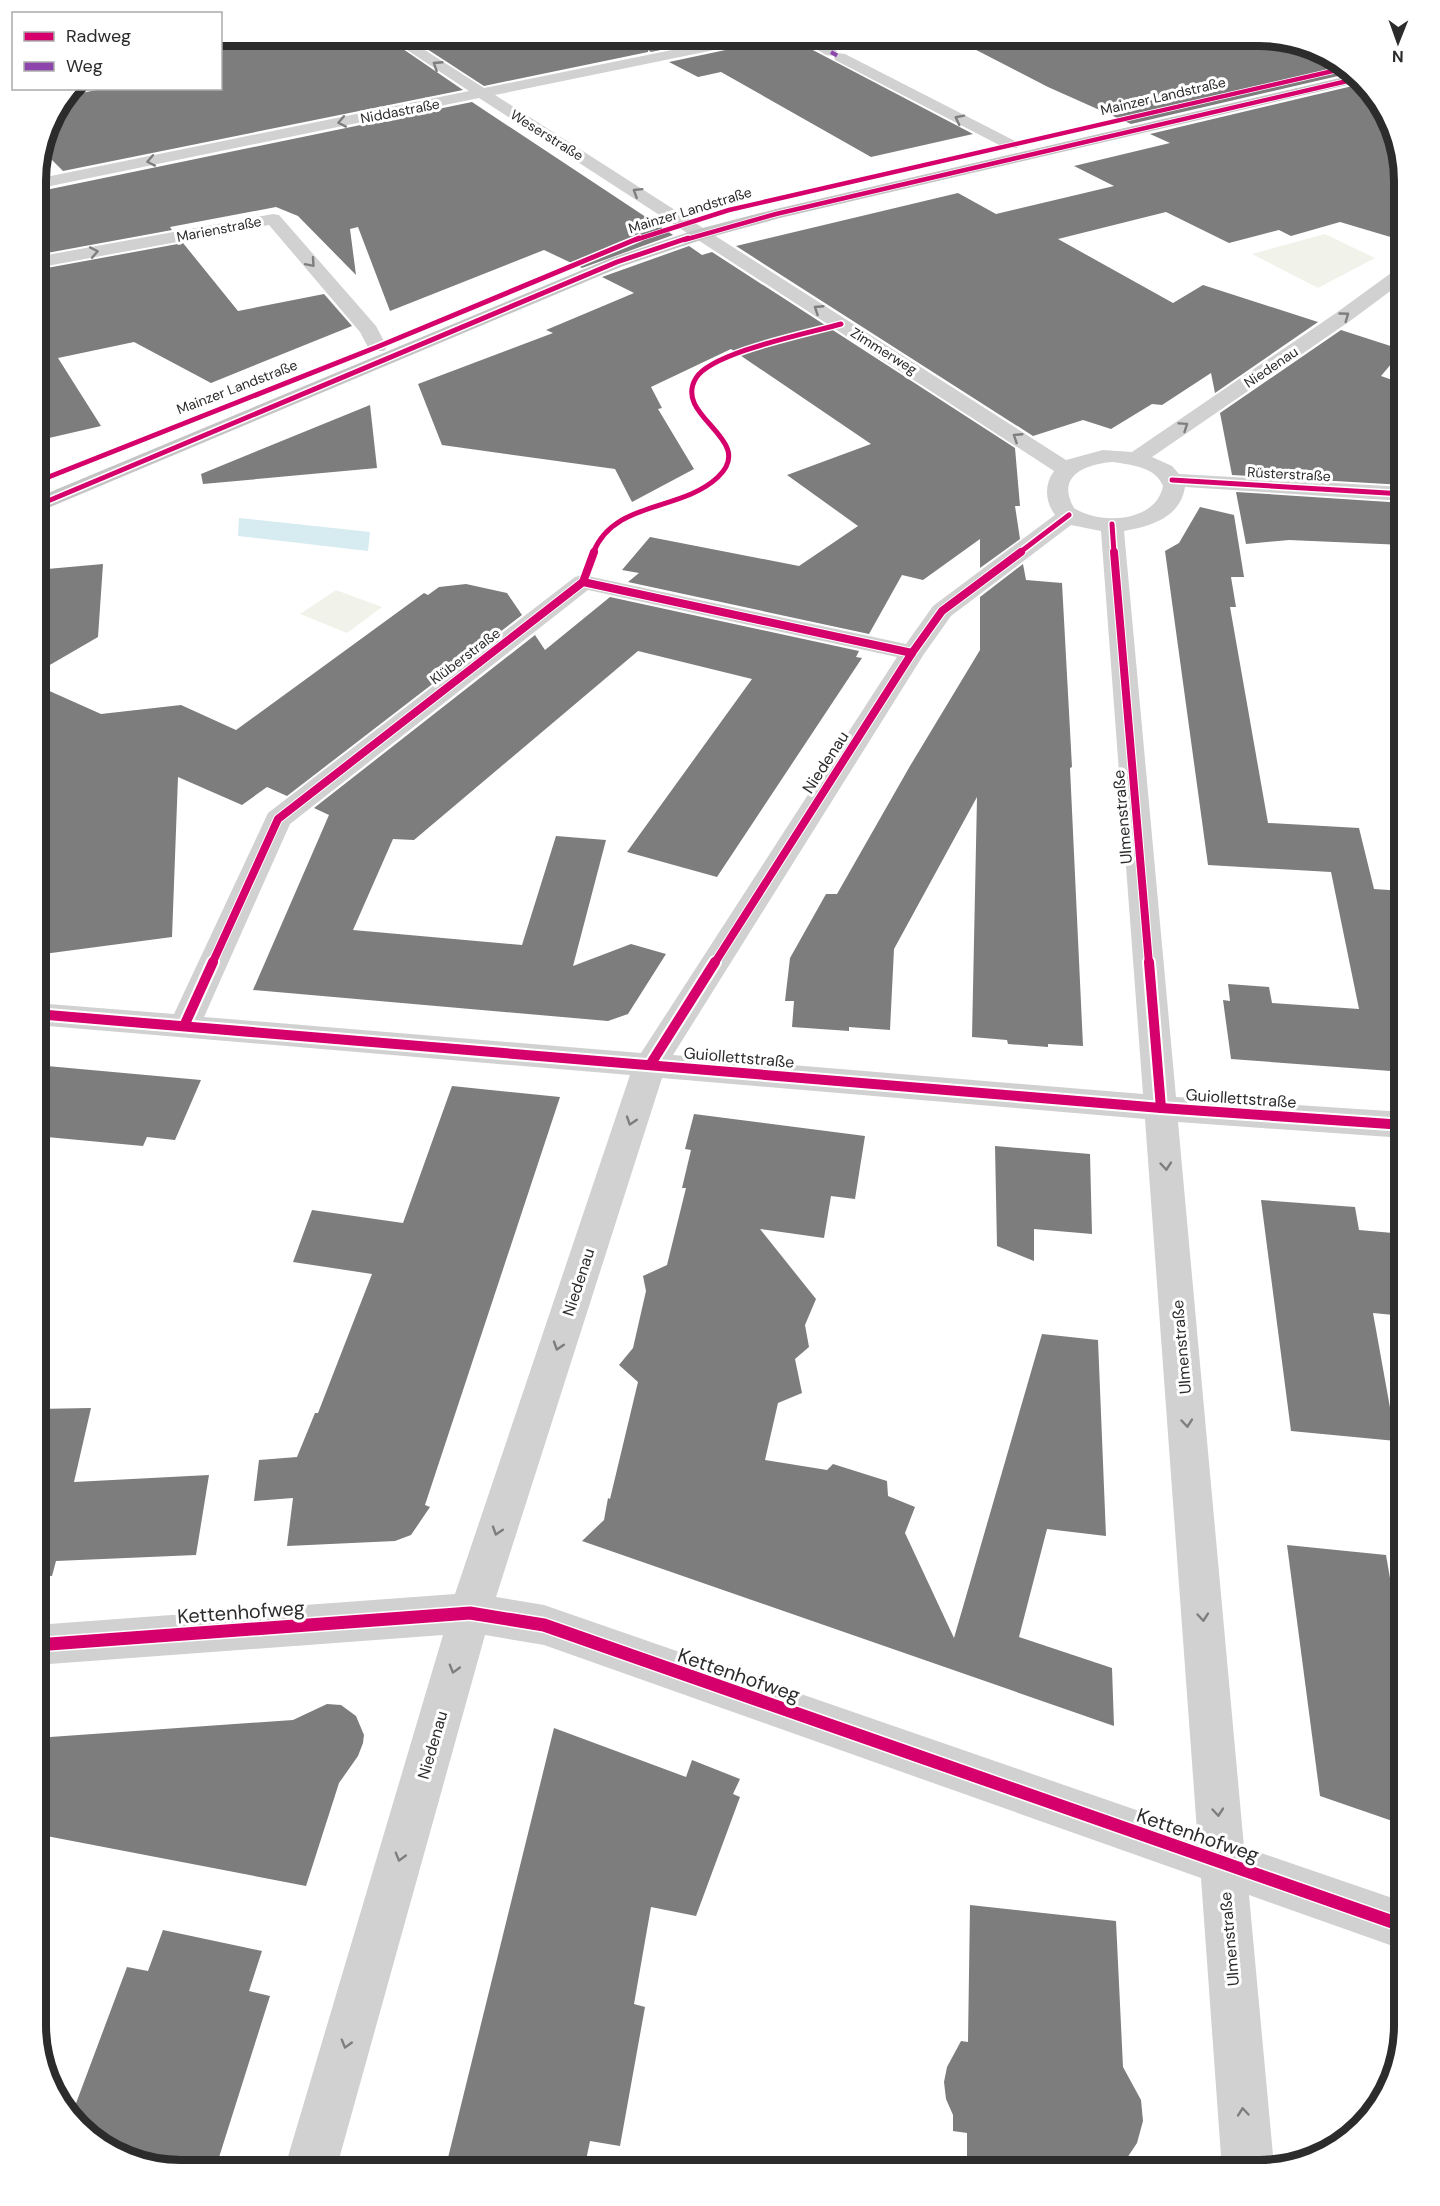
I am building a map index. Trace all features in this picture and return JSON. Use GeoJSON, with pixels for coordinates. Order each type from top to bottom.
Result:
{"type":"FeatureCollection","features":[{"type":"Feature","properties":{"kind":"main road","name":"Mainzer Landstraße"},"geometry":{"type":"LineString","coordinates":[[47,501],[617,262],[694,229],[729,210],[1336,70]]}},
{"type":"Feature","properties":{"kind":"main road","name":"Mainzer Landstraße"},"geometry":{"type":"LineString","coordinates":[[47,478],[236,401],[378,347],[647,235],[776,214],[1349,81]]}},
{"type":"Feature","properties":{"kind":"street","name":"Weserstraße"},"geometry":{"type":"LineString","coordinates":[[409,46],[694,229]]}},
{"type":"Feature","properties":{"kind":"street","name":"Niddastraße"},"geometry":{"type":"LineString","coordinates":[[47,182],[712,46]]}},
{"type":"Feature","properties":{"kind":"street"},"geometry":{"type":"LineString","coordinates":[[821,47],[1011,145]]}},
{"type":"Feature","properties":{"kind":"street","name":"Marienstraße"},"geometry":{"type":"LineString","coordinates":[[47,261],[273,219],[369,330],[378,347]]}},
{"type":"Feature","properties":{"kind":"street","name":"Zimmerweg"},"geometry":{"type":"LineString","coordinates":[[694,229],[1066,469]]}},
{"type":"Feature","properties":{"kind":"street","name":"Niedenau"},"geometry":{"type":"LineString","coordinates":[[1136,459],[1394,279]]}},
{"type":"Feature","properties":{"kind":"street"},"geometry":{"type":"LineString","coordinates":[[1113,456],[1136,459],[1157,466],[1172,480],[1173,495],[1167,506],[1158,514],[1136,521],[1112,524],[1083,520],[1069,515],[1060,506],[1058,487],[1060,476],[1066,469],[1081,461],[1097,458],[1113,456]]}},
{"type":"Feature","properties":{"kind":"street","name":"Rüsterstraße"},"geometry":{"type":"LineString","coordinates":[[1172,480],[1394,493]]}},
{"type":"Feature","properties":{"kind":"street","name":"Niedenau"},"geometry":{"type":"LineString","coordinates":[[313,2159],[470,1613],[650,1065],[912,653],[942,611],[1069,515]]}},
{"type":"Feature","properties":{"kind":"street","name":"Ulmenstraße"},"geometry":{"type":"LineString","coordinates":[[1112,524],[1247,2160]]}},
{"type":"Feature","properties":{"kind":"street","name":"Klüberstraße"},"geometry":{"type":"LineString","coordinates":[[184,1026],[278,819],[583,582],[912,653]]}},
{"type":"Feature","properties":{"kind":"street","name":"Guiollettstraße"},"geometry":{"type":"LineString","coordinates":[[47,1015],[1161,1108],[1394,1124]]}},
{"type":"Feature","properties":{"kind":"street","name":"Kettenhofweg"},"geometry":{"type":"LineString","coordinates":[[46,1644],[470,1613],[544,1625],[1394,1923]]}},
{"type":"Feature","properties":{"kind":"shaded area"},"geometry":{"type":"Polygon","coordinates":[[[1325,234],[1375,258],[1318,288],[1252,254],[1325,234]]]}},
{"type":"Feature","properties":{"kind":"shaded area"},"geometry":{"type":"Polygon","coordinates":[[[239,518],[370,532],[368,551],[238,536],[239,518]]]}},
{"type":"Feature","properties":{"kind":"shaded area"},"geometry":{"type":"Polygon","coordinates":[[[336,590],[382,607],[347,633],[300,614],[336,590]]]}},
{"type":"Feature","properties":{"kind":"building"},"geometry":{"type":"Polygon","coordinates":[[[236,46],[399,46],[463,90],[63,171],[49,157],[60,122],[79,94],[96,90],[222,90],[222,49],[236,46]]]}},
{"type":"Feature","properties":{"kind":"building"},"geometry":{"type":"Polygon","coordinates":[[[423,46],[678,46],[651,52],[648,50],[648,52],[484,86],[423,46]]]}},
{"type":"Feature","properties":{"kind":"building"},"geometry":{"type":"Polygon","coordinates":[[[742,47],[807,47],[973,134],[871,157],[721,72],[698,77],[669,62],[742,47]]]}},
{"type":"Feature","properties":{"kind":"building"},"geometry":{"type":"Polygon","coordinates":[[[970,47],[1268,47],[1285,49],[1318,60],[1342,75],[1131,124],[1048,87],[970,47]]]}},
{"type":"Feature","properties":{"kind":"building"},"geometry":{"type":"Polygon","coordinates":[[[1354,86],[1366,99],[1375,114],[1389,146],[1394,181],[1394,238],[1340,222],[1291,236],[1279,230],[1229,243],[1166,212],[1058,239],[1173,303],[1203,285],[1318,322],[1215,393],[1211,373],[1162,405],[1152,404],[1111,429],[1083,420],[1033,436],[736,246],[958,193],[996,214],[1114,186],[1074,166],[1170,143],[1150,134],[1354,86]]]}},
{"type":"Feature","properties":{"kind":"building"},"geometry":{"type":"Polygon","coordinates":[[[472,102],[673,235],[582,268],[544,250],[390,311],[358,227],[350,229],[356,275],[298,216],[276,207],[170,227],[172,230],[47,253],[47,190],[472,102]]]}},
{"type":"Feature","properties":{"kind":"building"},"geometry":{"type":"Polygon","coordinates":[[[183,243],[238,311],[324,294],[352,326],[211,383],[134,342],[58,358],[101,426],[47,438],[47,268],[183,243]]]}},
{"type":"Feature","properties":{"kind":"building"},"geometry":{"type":"Polygon","coordinates":[[[689,246],[702,255],[712,252],[1015,448],[1020,506],[1015,506],[1020,539],[980,568],[980,539],[923,580],[902,575],[869,634],[628,582],[639,573],[622,570],[650,537],[799,566],[858,526],[787,475],[871,444],[731,349],[651,387],[662,408],[658,409],[694,469],[632,502],[615,469],[442,445],[418,384],[553,333],[546,330],[634,293],[602,277],[689,246]]]}},
{"type":"Feature","properties":{"kind":"building"},"geometry":{"type":"Polygon","coordinates":[[[1341,330],[1394,347],[1394,361],[1381,376],[1394,381],[1394,484],[1232,475],[1220,413],[1341,330]]]}},
{"type":"Feature","properties":{"kind":"building"},"geometry":{"type":"Polygon","coordinates":[[[370,405],[377,468],[203,484],[201,474],[370,405]]]}},
{"type":"Feature","properties":{"kind":"building"},"geometry":{"type":"Polygon","coordinates":[[[1236,492],[1394,502],[1394,545],[1289,540],[1246,544],[1236,492]]]}},
{"type":"Feature","properties":{"kind":"building"},"geometry":{"type":"Polygon","coordinates":[[[1200,507],[1234,515],[1244,577],[1231,577],[1236,607],[1230,607],[1268,823],[1359,828],[1374,889],[1394,890],[1394,1071],[1231,1059],[1223,1000],[1230,1001],[1228,984],[1269,987],[1272,1003],[1359,1009],[1331,872],[1208,865],[1165,551],[1179,543],[1200,507]]]}},
{"type":"Feature","properties":{"kind":"building"},"geometry":{"type":"Polygon","coordinates":[[[103,564],[98,637],[47,667],[47,569],[103,564]]]}},
{"type":"Feature","properties":{"kind":"building"},"geometry":{"type":"Polygon","coordinates":[[[1023,564],[1026,580],[1062,583],[1083,1046],[1048,1044],[1048,1047],[1008,1044],[1007,1040],[972,1037],[977,797],[894,949],[890,1030],[849,1027],[849,1031],[792,1027],[794,1001],[785,1001],[790,958],[826,894],[837,894],[980,650],[980,597],[1023,564]]]}},
{"type":"Feature","properties":{"kind":"building"},"geometry":{"type":"Polygon","coordinates":[[[466,584],[507,593],[522,615],[287,796],[267,787],[242,805],[178,777],[172,937],[47,954],[47,690],[101,714],[181,705],[236,730],[424,593],[428,595],[439,587],[466,584]]]}},
{"type":"Feature","properties":{"kind":"building"},"geometry":{"type":"Polygon","coordinates":[[[610,597],[859,651],[856,657],[862,658],[717,877],[627,852],[752,679],[638,651],[414,840],[393,839],[353,930],[522,945],[556,836],[606,840],[573,966],[631,944],[666,954],[628,1014],[608,1021],[253,990],[329,815],[314,808],[535,635],[545,650],[610,597]]]}},
{"type":"Feature","properties":{"kind":"building"},"geometry":{"type":"Polygon","coordinates":[[[47,1066],[201,1080],[175,1140],[147,1137],[143,1146],[46,1137],[47,1066]]]}},
{"type":"Feature","properties":{"kind":"building"},"geometry":{"type":"Polygon","coordinates":[[[452,1086],[560,1097],[425,1505],[430,1507],[411,1535],[395,1541],[287,1546],[293,1498],[254,1501],[259,1460],[297,1457],[315,1413],[318,1413],[372,1274],[293,1262],[312,1210],[403,1223],[452,1086]]]}},
{"type":"Feature","properties":{"kind":"building"},"geometry":{"type":"Polygon","coordinates":[[[694,1114],[865,1136],[855,1199],[831,1196],[824,1238],[760,1229],[816,1299],[805,1325],[809,1347],[795,1359],[802,1393],[778,1403],[765,1460],[827,1470],[833,1464],[887,1481],[888,1496],[915,1507],[905,1533],[954,1638],[1042,1334],[1098,1340],[1106,1536],[1047,1529],[1019,1637],[1112,1668],[1114,1726],[582,1541],[604,1520],[608,1498],[610,1499],[638,1382],[619,1365],[633,1348],[646,1291],[643,1276],[667,1265],[686,1188],[682,1188],[691,1150],[685,1149],[694,1114]]]}},
{"type":"Feature","properties":{"kind":"building"},"geometry":{"type":"Polygon","coordinates":[[[995,1146],[1090,1154],[1092,1234],[1034,1229],[1034,1261],[997,1246],[995,1146]]]}},
{"type":"Feature","properties":{"kind":"building"},"geometry":{"type":"Polygon","coordinates":[[[1261,1200],[1355,1207],[1359,1230],[1394,1233],[1394,1315],[1373,1313],[1394,1441],[1291,1431],[1261,1200]]]}},
{"type":"Feature","properties":{"kind":"building"},"geometry":{"type":"Polygon","coordinates":[[[91,1408],[74,1482],[209,1475],[196,1555],[56,1561],[52,1576],[46,1576],[46,1409],[91,1408]]]}},
{"type":"Feature","properties":{"kind":"building"},"geometry":{"type":"Polygon","coordinates":[[[1287,1545],[1386,1555],[1394,1601],[1394,1822],[1320,1796],[1287,1545]]]}},
{"type":"Feature","properties":{"kind":"building"},"geometry":{"type":"Polygon","coordinates":[[[327,1704],[341,1705],[356,1716],[364,1735],[358,1756],[339,1783],[306,1886],[46,1836],[46,1737],[293,1720],[327,1704]]]}},
{"type":"Feature","properties":{"kind":"building"},"geometry":{"type":"Polygon","coordinates":[[[554,1728],[686,1777],[692,1760],[740,1779],[733,1794],[740,1797],[696,1916],[651,1907],[634,2004],[645,2007],[620,2146],[590,2141],[586,2159],[448,2159],[554,1728]]]}},
{"type":"Feature","properties":{"kind":"building"},"geometry":{"type":"Polygon","coordinates":[[[970,1905],[1116,1921],[1123,2067],[1141,2100],[1143,2121],[1137,2143],[1126,2160],[967,2160],[967,2133],[953,2131],[953,2115],[946,2099],[944,2082],[947,2067],[961,2041],[968,2042],[970,1905]]]}},
{"type":"Feature","properties":{"kind":"building"},"geometry":{"type":"Polygon","coordinates":[[[163,1930],[262,1951],[249,1991],[270,1996],[218,2159],[172,2159],[146,2155],[99,2132],[74,2107],[127,1967],[148,1971],[163,1930]]]}},
{"type":"Feature","properties":{"kind":"marked path"},"geometry":{"type":"LineString","coordinates":[[831,52],[840,57]]}},
{"type":"Feature","properties":{"kind":"cycle path"},"geometry":{"type":"LineString","coordinates":[[47,478],[377,347],[647,235],[729,210],[1336,70]]}},
{"type":"Feature","properties":{"kind":"cycle path"},"geometry":{"type":"LineString","coordinates":[[47,501],[617,262],[701,234],[776,214],[1349,81]]}},
{"type":"Feature","properties":{"kind":"cycle path"},"geometry":{"type":"LineString","coordinates":[[583,582],[599,540],[612,525],[626,517],[693,494],[719,476],[727,465],[730,455],[725,443],[696,408],[692,388],[697,377],[706,368],[742,352],[841,324]]}},
{"type":"Feature","properties":{"kind":"cycle path"},"geometry":{"type":"LineString","coordinates":[[1172,480],[1394,493]]}},
{"type":"Feature","properties":{"kind":"cycle path"},"geometry":{"type":"LineString","coordinates":[[650,1065],[912,653],[942,611],[1069,515]]}},
{"type":"Feature","properties":{"kind":"cycle path"},"geometry":{"type":"LineString","coordinates":[[1112,524],[1161,1108]]}},
{"type":"Feature","properties":{"kind":"cycle path"},"geometry":{"type":"LineString","coordinates":[[184,1026],[278,819],[583,582],[912,653]]}},
{"type":"Feature","properties":{"kind":"cycle path"},"geometry":{"type":"LineString","coordinates":[[47,1015],[1161,1108],[1394,1124]]}},
{"type":"Feature","properties":{"kind":"cycle path"},"geometry":{"type":"LineString","coordinates":[[46,1644],[470,1613],[544,1625],[1394,1922]]}}]}
